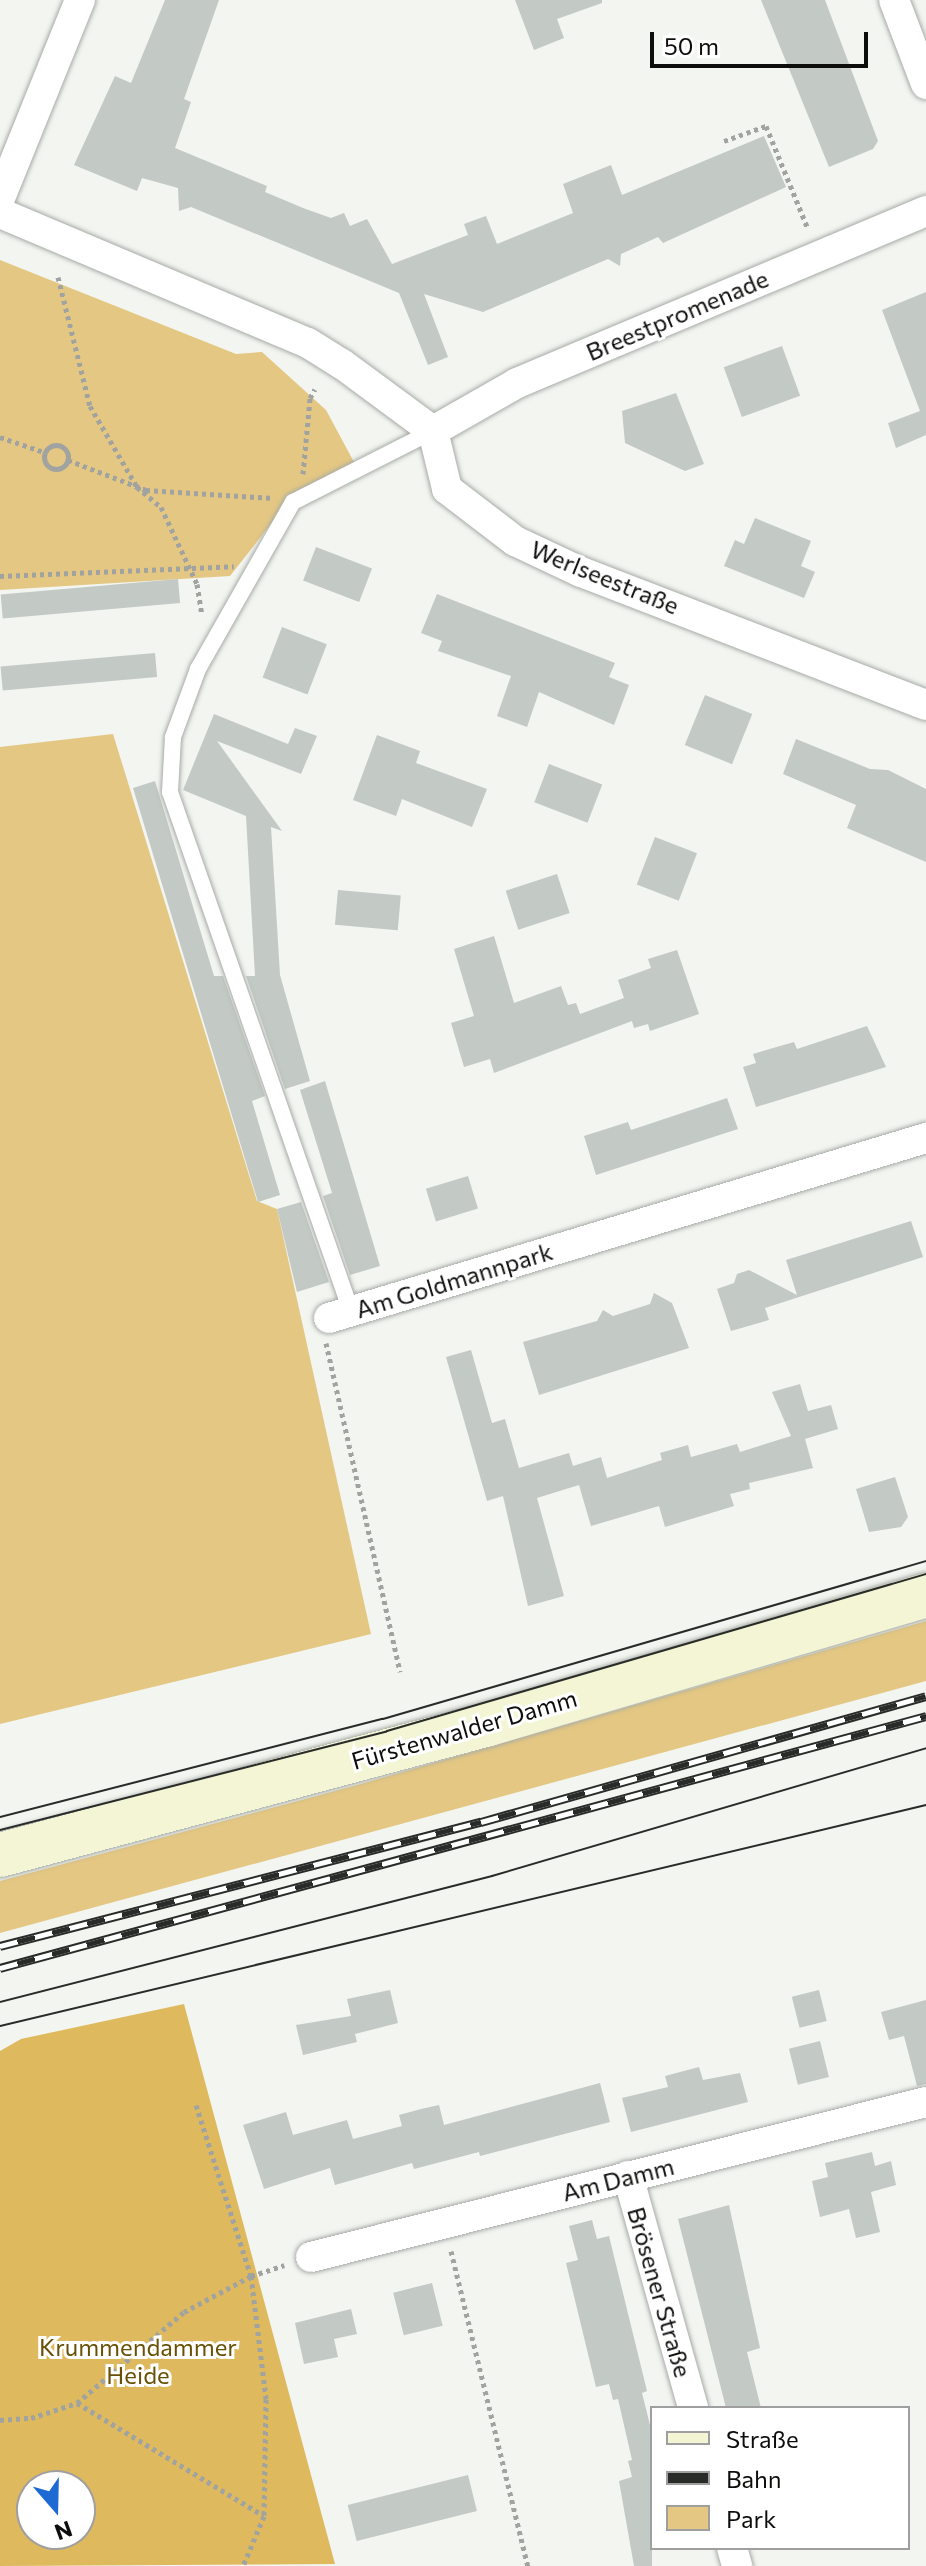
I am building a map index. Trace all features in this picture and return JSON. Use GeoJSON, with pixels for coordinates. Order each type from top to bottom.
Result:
{"type":"FeatureCollection","features":[{"type":"Feature","properties":{"kind":"main road","name":"Fürstenwalder Damm"},"geometry":{"type":"LineString","coordinates":[[0,1855],[489,1724],[926,1595]]}},
{"type":"Feature","properties":{"kind":"street"},"geometry":{"type":"LineString","coordinates":[[0,198],[80,0]]}},
{"type":"Feature","properties":{"kind":"street"},"geometry":{"type":"LineString","coordinates":[[894,0],[926,84]]}},
{"type":"Feature","properties":{"kind":"street","name":"Breestpromenade"},"geometry":{"type":"LineString","coordinates":[[433,431],[517,383],[926,211]]}},
{"type":"Feature","properties":{"kind":"street"},"geometry":{"type":"LineString","coordinates":[[0,213],[308,343],[433,431]]}},
{"type":"Feature","properties":{"kind":"street","name":"Werlseestraße"},"geometry":{"type":"LineString","coordinates":[[433,431],[447,489],[515,541],[581,572],[926,705]]}},
{"type":"Feature","properties":{"kind":"street","name":"Am Goldmannpark"},"geometry":{"type":"LineString","coordinates":[[340,1315],[926,1138]]}},
{"type":"Feature","properties":{"kind":"street","name":"Am Damm"},"geometry":{"type":"LineString","coordinates":[[311,2257],[926,2102]]}},
{"type":"Feature","properties":{"kind":"street","name":"Brösener Straße"},"geometry":{"type":"LineString","coordinates":[[628,2176],[692,2406]]}},
{"type":"Feature","properties":{"kind":"lane"},"geometry":{"type":"LineString","coordinates":[[340,1315],[170,792],[173,737],[198,669],[293,502],[433,431]]}},
{"type":"Feature","properties":{"kind":"path"},"geometry":{"type":"LineString","coordinates":[[724,141],[766,126],[819,256]]}},
{"type":"Feature","properties":{"kind":"path"},"geometry":{"type":"LineString","coordinates":[[58,277],[90,406],[137,487],[161,507],[190,571],[203,612],[198,625]]}},
{"type":"Feature","properties":{"kind":"path"},"geometry":{"type":"LineString","coordinates":[[0,437],[45,452],[52,468],[68,460],[137,487],[254,494],[293,502],[306,459],[310,398],[315,389]]}},
{"type":"Feature","properties":{"kind":"path"},"geometry":{"type":"LineString","coordinates":[[45,452],[57,444],[65,448],[68,460]]}},
{"type":"Feature","properties":{"kind":"path"},"geometry":{"type":"LineString","coordinates":[[0,576],[140,566],[190,571],[232,566],[264,555]]}},
{"type":"Feature","properties":{"kind":"path","name":"Am Goldmannpark"},"geometry":{"type":"LineString","coordinates":[[340,1315],[325,1352],[400,1672]]}},
{"type":"Feature","properties":{"kind":"path"},"geometry":{"type":"LineString","coordinates":[[196,2105],[251,2276],[266,2399],[264,2516],[243,2566]]}},
{"type":"Feature","properties":{"kind":"path"},"geometry":{"type":"LineString","coordinates":[[444,2223],[528,2566]]}},
{"type":"Feature","properties":{"kind":"path"},"geometry":{"type":"LineString","coordinates":[[0,2420],[31,2418],[77,2403],[184,2312],[251,2276],[311,2257]]}},
{"type":"Feature","properties":{"kind":"path"},"geometry":{"type":"LineString","coordinates":[[77,2403],[264,2516]]}},
{"type":"Feature","properties":{"kind":"green space"},"geometry":{"type":"Polygon","coordinates":[[[0,260],[236,354],[262,352],[326,410],[355,464],[297,491],[230,576],[0,590],[0,260]]]}},
{"type":"Feature","properties":{"kind":"green space"},"geometry":{"type":"Polygon","coordinates":[[[113,734],[257,1201],[277,1209],[371,1634],[0,1724],[0,747],[113,734]]]}},
{"type":"Feature","properties":{"kind":"green space"},"geometry":{"type":"Polygon","coordinates":[[[926,1621],[926,1681],[0,1933],[0,1881],[357,1785],[926,1621]]]}},
{"type":"Feature","properties":{"kind":"green space","name":"Krummendammer Heide"},"geometry":{"type":"Polygon","coordinates":[[[184,2004],[335,2564],[0,2566],[0,2051],[21,2039],[184,2004]]]}},
{"type":"Feature","properties":{"kind":"building"},"geometry":{"type":"Polygon","coordinates":[[[165,0],[219,0],[184,99],[191,102],[175,148],[267,186],[265,192],[303,208],[331,218],[344,213],[350,226],[367,219],[392,264],[468,235],[464,224],[486,216],[497,244],[573,213],[563,184],[611,165],[622,195],[764,136],[786,187],[663,243],[658,237],[621,254],[620,266],[608,259],[483,312],[424,294],[448,357],[428,365],[399,293],[191,207],[179,211],[178,188],[142,178],[137,191],[74,165],[115,76],[131,83],[165,0]]]}},
{"type":"Feature","properties":{"kind":"building"},"geometry":{"type":"Polygon","coordinates":[[[515,0],[602,0],[602,3],[557,19],[564,38],[534,50],[515,0]]]}},
{"type":"Feature","properties":{"kind":"building"},"geometry":{"type":"Polygon","coordinates":[[[761,0],[825,0],[878,141],[873,149],[829,167],[761,0]]]}},
{"type":"Feature","properties":{"kind":"building"},"geometry":{"type":"Polygon","coordinates":[[[926,292],[926,435],[896,448],[888,423],[920,411],[882,310],[926,292]]]}},
{"type":"Feature","properties":{"kind":"building"},"geometry":{"type":"Polygon","coordinates":[[[782,346],[800,396],[742,417],[724,367],[782,346]]]}},
{"type":"Feature","properties":{"kind":"building"},"geometry":{"type":"Polygon","coordinates":[[[676,393],[704,464],[685,471],[625,443],[622,411],[676,393]]]}},
{"type":"Feature","properties":{"kind":"building"},"geometry":{"type":"Polygon","coordinates":[[[755,518],[811,541],[801,566],[815,572],[804,598],[724,566],[735,540],[744,544],[755,518]]]}},
{"type":"Feature","properties":{"kind":"building"},"geometry":{"type":"Polygon","coordinates":[[[316,547],[372,569],[359,602],[303,581],[316,547]]]}},
{"type":"Feature","properties":{"kind":"building"},"geometry":{"type":"Polygon","coordinates":[[[178,579],[180,603],[3,618],[1,595],[178,579]]]}},
{"type":"Feature","properties":{"kind":"building"},"geometry":{"type":"Polygon","coordinates":[[[437,594],[615,663],[609,677],[629,685],[614,725],[539,692],[527,727],[497,716],[511,676],[438,651],[442,641],[421,633],[437,594]]]}},
{"type":"Feature","properties":{"kind":"building"},"geometry":{"type":"Polygon","coordinates":[[[282,627],[327,644],[307,695],[263,677],[282,627]]]}},
{"type":"Feature","properties":{"kind":"building"},"geometry":{"type":"Polygon","coordinates":[[[155,653],[157,677],[3,690],[1,667],[155,653]]]}},
{"type":"Feature","properties":{"kind":"building"},"geometry":{"type":"Polygon","coordinates":[[[705,695],[752,714],[732,764],[685,745],[705,695]]]}},
{"type":"Feature","properties":{"kind":"building"},"geometry":{"type":"Polygon","coordinates":[[[214,714],[288,744],[295,728],[317,736],[301,774],[217,741],[282,831],[271,827],[280,975],[310,1081],[285,1089],[246,976],[255,976],[246,816],[183,790],[214,714]]]}},
{"type":"Feature","properties":{"kind":"building"},"geometry":{"type":"Polygon","coordinates":[[[377,735],[420,751],[416,763],[487,789],[472,827],[402,799],[396,816],[353,800],[377,735]]]}},
{"type":"Feature","properties":{"kind":"building"},"geometry":{"type":"Polygon","coordinates":[[[796,739],[870,769],[888,770],[926,789],[926,862],[847,828],[856,805],[783,774],[796,739]]]}},
{"type":"Feature","properties":{"kind":"building"},"geometry":{"type":"Polygon","coordinates":[[[549,764],[602,784],[588,823],[534,802],[549,764]]]}},
{"type":"Feature","properties":{"kind":"building"},"geometry":{"type":"Polygon","coordinates":[[[155,781],[214,976],[223,976],[265,1096],[252,1101],[280,1195],[258,1202],[133,788],[155,781]]]}},
{"type":"Feature","properties":{"kind":"building"},"geometry":{"type":"Polygon","coordinates":[[[655,837],[697,853],[679,901],[637,885],[655,837]]]}},
{"type":"Feature","properties":{"kind":"building"},"geometry":{"type":"Polygon","coordinates":[[[557,874],[570,913],[518,930],[506,891],[557,874]]]}},
{"type":"Feature","properties":{"kind":"building"},"geometry":{"type":"Polygon","coordinates":[[[338,890],[401,895],[398,930],[335,925],[338,890]]]}},
{"type":"Feature","properties":{"kind":"building"},"geometry":{"type":"Polygon","coordinates":[[[494,936],[514,1003],[561,986],[568,1005],[576,1003],[580,1014],[624,998],[618,980],[651,968],[648,959],[677,950],[699,1014],[650,1031],[648,1024],[634,1028],[632,1021],[494,1073],[490,1059],[464,1067],[451,1023],[474,1016],[454,949],[494,936]]]}},
{"type":"Feature","properties":{"kind":"building"},"geometry":{"type":"Polygon","coordinates":[[[867,1026],[886,1067],[756,1107],[743,1067],[756,1063],[753,1054],[794,1042],[797,1049],[867,1026]]]}},
{"type":"Feature","properties":{"kind":"building"},"geometry":{"type":"Polygon","coordinates":[[[325,1081],[380,1266],[350,1275],[323,1196],[332,1193],[300,1090],[325,1081]]]}},
{"type":"Feature","properties":{"kind":"building"},"geometry":{"type":"Polygon","coordinates":[[[727,1098],[738,1129],[596,1175],[584,1136],[628,1122],[631,1130],[727,1098]]]}},
{"type":"Feature","properties":{"kind":"building"},"geometry":{"type":"Polygon","coordinates":[[[468,1176],[478,1209],[436,1221],[426,1189],[468,1176]]]}},
{"type":"Feature","properties":{"kind":"building"},"geometry":{"type":"Polygon","coordinates":[[[301,1202],[329,1282],[297,1292],[277,1209],[301,1202]]]}},
{"type":"Feature","properties":{"kind":"building"},"geometry":{"type":"Polygon","coordinates":[[[911,1221],[923,1257],[765,1308],[769,1320],[731,1331],[717,1289],[734,1283],[737,1274],[749,1270],[797,1295],[786,1260],[911,1221]]]}},
{"type":"Feature","properties":{"kind":"building"},"geometry":{"type":"Polygon","coordinates":[[[654,1293],[672,1303],[689,1348],[539,1395],[523,1342],[597,1321],[603,1310],[613,1316],[650,1304],[654,1293]]]}},
{"type":"Feature","properties":{"kind":"building"},"geometry":{"type":"Polygon","coordinates":[[[471,1350],[492,1423],[505,1419],[519,1468],[569,1453],[573,1466],[601,1457],[607,1478],[662,1460],[660,1453],[688,1445],[691,1457],[737,1444],[740,1452],[791,1436],[772,1392],[800,1384],[808,1411],[831,1405],[838,1429],[805,1439],[813,1468],[749,1483],[750,1489],[730,1494],[734,1506],[665,1527],[659,1506],[591,1526],[579,1485],[537,1498],[564,1596],[528,1606],[503,1496],[487,1501],[446,1357],[471,1350]]]}},
{"type":"Feature","properties":{"kind":"building"},"geometry":{"type":"Polygon","coordinates":[[[895,1477],[908,1517],[901,1527],[869,1532],[856,1489],[895,1477]]]}},
{"type":"Feature","properties":{"kind":"building"},"geometry":{"type":"Polygon","coordinates":[[[390,1990],[398,2023],[355,2034],[357,2042],[303,2055],[296,2025],[351,2016],[347,1999],[390,1990]]]}},
{"type":"Feature","properties":{"kind":"building"},"geometry":{"type":"Polygon","coordinates":[[[819,1990],[827,2021],[800,2028],[792,1997],[819,1990]]]}},
{"type":"Feature","properties":{"kind":"building"},"geometry":{"type":"Polygon","coordinates":[[[926,2000],[926,2084],[917,2086],[904,2036],[889,2040],[881,2012],[926,2000]]]}},
{"type":"Feature","properties":{"kind":"building"},"geometry":{"type":"Polygon","coordinates":[[[820,2041],[829,2077],[798,2085],[789,2049],[820,2041]]]}},
{"type":"Feature","properties":{"kind":"building"},"geometry":{"type":"Polygon","coordinates":[[[699,2067],[703,2080],[740,2073],[748,2102],[631,2132],[622,2098],[668,2087],[665,2076],[699,2067]]]}},
{"type":"Feature","properties":{"kind":"building"},"geometry":{"type":"Polygon","coordinates":[[[600,2083],[610,2122],[480,2156],[479,2152],[414,2169],[412,2163],[335,2185],[330,2168],[264,2189],[243,2125],[286,2112],[293,2135],[347,2120],[353,2139],[402,2126],[399,2115],[421,2109],[439,2105],[444,2125],[600,2083]]]}},
{"type":"Feature","properties":{"kind":"building"},"geometry":{"type":"Polygon","coordinates":[[[872,2152],[875,2166],[891,2161],[896,2185],[871,2192],[880,2232],[856,2238],[849,2209],[820,2217],[812,2181],[828,2177],[825,2163],[872,2152]]]}},
{"type":"Feature","properties":{"kind":"building"},"geometry":{"type":"Polygon","coordinates":[[[729,2205],[760,2348],[747,2352],[760,2406],[725,2406],[678,2219],[729,2205]]]}},
{"type":"Feature","properties":{"kind":"building"},"geometry":{"type":"Polygon","coordinates":[[[592,2220],[597,2239],[609,2236],[647,2391],[642,2393],[650,2425],[652,2566],[634,2566],[619,2481],[632,2477],[628,2461],[632,2460],[618,2399],[613,2400],[609,2384],[596,2387],[566,2263],[578,2260],[569,2226],[592,2220]]]}},
{"type":"Feature","properties":{"kind":"building"},"geometry":{"type":"Polygon","coordinates":[[[432,2283],[443,2326],[404,2335],[393,2293],[432,2283]]]}},
{"type":"Feature","properties":{"kind":"building"},"geometry":{"type":"Polygon","coordinates":[[[351,2309],[357,2334],[334,2339],[338,2357],[304,2364],[295,2323],[351,2309]]]}},
{"type":"Feature","properties":{"kind":"building"},"geometry":{"type":"Polygon","coordinates":[[[468,2475],[477,2511],[357,2541],[348,2505],[468,2475]]]}},
{"type":"Feature","properties":{"kind":"tram line"},"geometry":{"type":"LineString","coordinates":[[0,1817],[383,1719],[926,1561]]}},
{"type":"Feature","properties":{"kind":"tram line"},"geometry":{"type":"LineString","coordinates":[[0,1830],[387,1731],[926,1574]]}},
{"type":"Feature","properties":{"kind":"tram line"},"geometry":{"type":"LineString","coordinates":[[0,2002],[492,1876],[926,1748]]}},
{"type":"Feature","properties":{"kind":"tram line"},"geometry":{"type":"LineString","coordinates":[[0,2026],[926,1805]]}},
{"type":"Feature","properties":{"kind":"railway"},"geometry":{"type":"LineString","coordinates":[[0,1946],[481,1822],[926,1696]]}},
{"type":"Feature","properties":{"kind":"railway"},"geometry":{"type":"LineString","coordinates":[[0,1968],[926,1716]]}}]}
